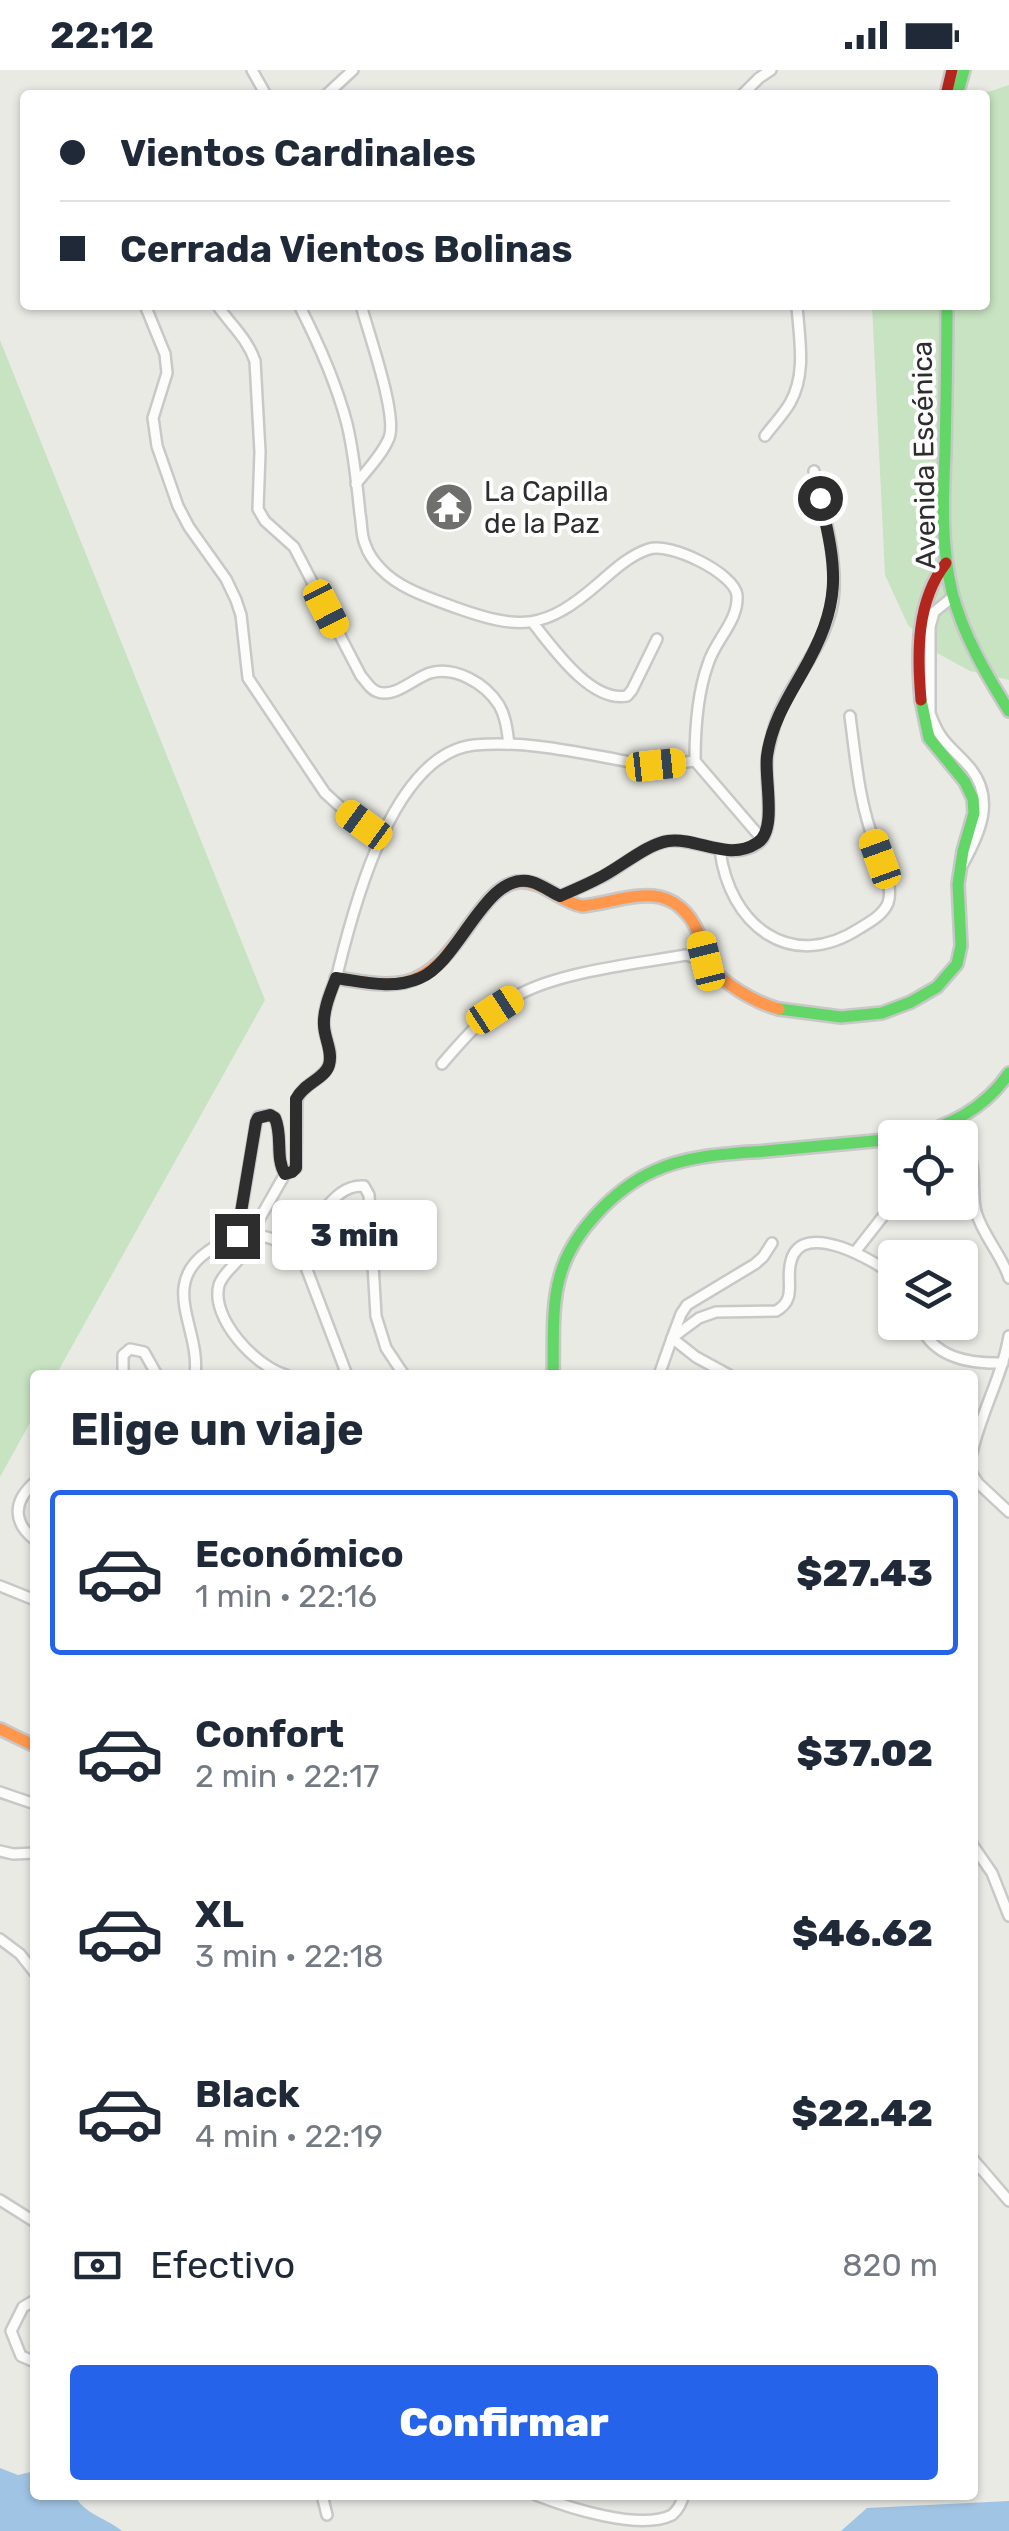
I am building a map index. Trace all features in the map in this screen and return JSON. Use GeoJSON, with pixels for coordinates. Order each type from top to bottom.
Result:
{"type":"FeatureCollection","features":[{"type":"Feature","properties":{"kind":"street"},"geometry":{"type":"LineString","coordinates":[[332,90],[354,70]]}},
{"type":"Feature","properties":{"kind":"street"},"geometry":{"type":"LineString","coordinates":[[747,90],[771,70]]}},
{"type":"Feature","properties":{"kind":"street"},"geometry":{"type":"LineString","coordinates":[[146,310],[165,354],[167,372],[152,418],[158,446],[178,506],[236,600],[248,678],[325,793],[381,837]]}},
{"type":"Feature","properties":{"kind":"street"},"geometry":{"type":"LineString","coordinates":[[221,310],[242,334],[255,361],[258,509],[265,521],[294,546],[361,676],[380,694],[430,673],[442,671],[467,678],[498,704],[510,744]]}},
{"type":"Feature","properties":{"kind":"street"},"geometry":{"type":"LineString","coordinates":[[301,310],[330,370],[347,426],[363,541],[390,578],[434,600],[491,619],[533,623],[564,610],[633,557],[659,546],[729,579],[737,601],[728,628],[706,667],[695,733],[695,761],[762,840]]}},
{"type":"Feature","properties":{"kind":"street"},"geometry":{"type":"LineString","coordinates":[[356,484],[390,436],[392,426],[362,310]]}},
{"type":"Feature","properties":{"kind":"street"},"geometry":{"type":"LineString","coordinates":[[765,436],[790,404],[798,385],[801,364],[797,310]]}},
{"type":"Feature","properties":{"kind":"street","name":"Avenida Escénica"},"geometry":{"type":"LineString","coordinates":[[947,310],[946,563],[978,658],[1009,712]]}},
{"type":"Feature","properties":{"kind":"street"},"geometry":{"type":"LineString","coordinates":[[560,896],[666,841],[720,850],[748,848],[762,840],[768,810],[766,757],[776,722],[816,650],[834,596],[834,556],[814,471]]}},
{"type":"Feature","properties":{"kind":"street"},"geometry":{"type":"LineString","coordinates":[[442,1064],[472,1030],[519,994],[551,980],[686,955],[706,961],[747,995],[767,1006],[832,1018],[878,1015],[942,984],[956,965],[960,948],[957,895],[963,848],[974,812],[968,786],[935,749],[922,720],[921,624],[932,580],[946,563]]}},
{"type":"Feature","properties":{"kind":"street"},"geometry":{"type":"LineString","coordinates":[[954,596],[934,612],[930,627],[930,713],[947,747],[978,781],[985,800],[980,830],[961,866]]}},
{"type":"Feature","properties":{"kind":"street"},"geometry":{"type":"LineString","coordinates":[[533,623],[584,682],[615,697],[627,696],[632,690],[657,639]]}},
{"type":"Feature","properties":{"kind":"street"},"geometry":{"type":"LineString","coordinates":[[720,850],[722,871],[733,899],[754,926],[771,937],[800,947],[826,944],[847,936],[886,908],[889,884],[861,801],[850,716]]}},
{"type":"Feature","properties":{"kind":"street"},"geometry":{"type":"LineString","coordinates":[[274,1370],[247,1352],[232,1332],[222,1311],[220,1284],[244,1256],[285,1174],[292,1172],[298,1161],[296,1099],[302,1088],[329,1066],[324,1023],[361,888],[381,837],[409,792],[441,758],[469,746],[510,744],[656,765],[695,761]]}},
{"type":"Feature","properties":{"kind":"street"},"geometry":{"type":"LineString","coordinates":[[336,978],[384,985],[416,980],[438,967],[500,889],[511,883],[532,882],[580,906],[625,898],[664,898],[685,910],[698,930],[706,961]]}},
{"type":"Feature","properties":{"kind":"street"},"geometry":{"type":"LineString","coordinates":[[958,1120],[982,1104],[1009,1073]]}},
{"type":"Feature","properties":{"kind":"street"},"geometry":{"type":"LineString","coordinates":[[237,1236],[256,1122],[263,1115],[275,1118],[278,1125],[280,1164],[285,1174]]}},
{"type":"Feature","properties":{"kind":"street"},"geometry":{"type":"LineString","coordinates":[[554,1370],[555,1304],[560,1274],[577,1240],[624,1187],[655,1170],[689,1160],[878,1141]]}},
{"type":"Feature","properties":{"kind":"street"},"geometry":{"type":"LineString","coordinates":[[275,1240],[304,1230],[349,1186],[364,1186],[368,1190],[376,1316],[386,1348],[401,1370]]}},
{"type":"Feature","properties":{"kind":"street"},"geometry":{"type":"LineString","coordinates":[[978,1218],[1009,1278]]}},
{"type":"Feature","properties":{"kind":"street"},"geometry":{"type":"LineString","coordinates":[[854,1252],[879,1220]]}},
{"type":"Feature","properties":{"kind":"street"},"geometry":{"type":"LineString","coordinates":[[304,1230],[304,1262],[346,1370]]}},
{"type":"Feature","properties":{"kind":"street"},"geometry":{"type":"LineString","coordinates":[[195,1370],[195,1344],[183,1290],[185,1276],[202,1255],[237,1236],[253,1235],[275,1240],[304,1262]]}},
{"type":"Feature","properties":{"kind":"street"},"geometry":{"type":"LineString","coordinates":[[661,1370],[680,1314],[687,1305],[755,1264],[772,1243]]}},
{"type":"Feature","properties":{"kind":"street"},"geometry":{"type":"LineString","coordinates":[[672,1338],[699,1318],[716,1312],[765,1312],[784,1306],[789,1300],[791,1260],[796,1251],[810,1243],[854,1252],[878,1265]]}},
{"type":"Feature","properties":{"kind":"street"},"geometry":{"type":"LineString","coordinates":[[978,1433],[1008,1350],[1009,1336]]}},
{"type":"Feature","properties":{"kind":"street"},"geometry":{"type":"LineString","coordinates":[[672,1338],[719,1370]]}},
{"type":"Feature","properties":{"kind":"street"},"geometry":{"type":"LineString","coordinates":[[928,1340],[949,1356],[1003,1362]]}},
{"type":"Feature","properties":{"kind":"street"},"geometry":{"type":"LineString","coordinates":[[123,1370],[123,1355],[137,1350],[147,1355],[154,1370]]}},
{"type":"Feature","properties":{"kind":"street"},"geometry":{"type":"LineString","coordinates":[[999,1377],[1009,1388]]}},
{"type":"Feature","properties":{"kind":"street"},"geometry":{"type":"LineString","coordinates":[[978,1482],[1009,1512]]}},
{"type":"Feature","properties":{"kind":"street"},"geometry":{"type":"LineString","coordinates":[[30,1486],[20,1503],[18,1516],[20,1526],[30,1535]]}},
{"type":"Feature","properties":{"kind":"street"},"geometry":{"type":"LineString","coordinates":[[0,1586],[30,1598]]}},
{"type":"Feature","properties":{"kind":"street"},"geometry":{"type":"LineString","coordinates":[[0,1729],[30,1744]]}},
{"type":"Feature","properties":{"kind":"street"},"geometry":{"type":"LineString","coordinates":[[0,1792],[30,1802]]}},
{"type":"Feature","properties":{"kind":"street"},"geometry":{"type":"LineString","coordinates":[[0,1851],[30,1853]]}},
{"type":"Feature","properties":{"kind":"street"},"geometry":{"type":"LineString","coordinates":[[978,1853],[992,1873],[1009,1916]]}},
{"type":"Feature","properties":{"kind":"street"},"geometry":{"type":"LineString","coordinates":[[0,1940],[30,1967]]}},
{"type":"Feature","properties":{"kind":"street"},"geometry":{"type":"LineString","coordinates":[[978,2165],[1009,2202]]}},
{"type":"Feature","properties":{"kind":"street"},"geometry":{"type":"LineString","coordinates":[[0,2200],[30,2219]]}},
{"type":"Feature","properties":{"kind":"street"},"geometry":{"type":"LineString","coordinates":[[30,2303],[23,2307],[11,2332],[20,2356],[30,2360]]}},
{"type":"Feature","properties":{"kind":"street"},"geometry":{"type":"LineString","coordinates":[[323,2500],[327,2515]]}},
{"type":"Feature","properties":{"kind":"street"},"geometry":{"type":"LineString","coordinates":[[552,2500],[600,2519],[653,2523],[669,2518],[682,2500]]}},
{"type":"Feature","properties":{"kind":"green space"},"geometry":{"type":"Polygon","coordinates":[[[1009,85],[1009,680],[970,671],[937,653],[908,625],[885,575],[872,310],[990,310],[990,91],[1009,85]]]}},
{"type":"Feature","properties":{"kind":"green space"},"geometry":{"type":"Polygon","coordinates":[[[0,340],[265,1000],[59,1370],[30,1370],[30,1423],[0,1477],[0,340]]]}},
{"type":"Feature","properties":{"kind":"water"},"geometry":{"type":"Polygon","coordinates":[[[0,2468],[18,2475],[30,2472],[30,2500],[78,2500],[122,2531],[0,2531],[0,2468]]]}},
{"type":"Feature","properties":{"kind":"water"},"geometry":{"type":"Polygon","coordinates":[[[1009,2501],[1009,2531],[841,2531],[867,2508],[1009,2501]]]}},
{"type":"Feature","properties":{"kind":"traffic: fast"},"geometry":{"type":"LineString","coordinates":[[958,90],[964,70]]}},
{"type":"Feature","properties":{"kind":"traffic: fast"},"geometry":{"type":"LineString","coordinates":[[947,310],[943,505],[948,575],[969,639],[1009,711]]}},
{"type":"Feature","properties":{"kind":"traffic: fast"},"geometry":{"type":"LineString","coordinates":[[779,1009],[841,1017],[882,1013],[937,987],[957,964],[961,946],[958,884],[974,813],[973,799],[965,782],[929,738],[921,700]]}},
{"type":"Feature","properties":{"kind":"traffic: fast"},"geometry":{"type":"LineString","coordinates":[[954,1120],[977,1107],[1009,1073]]}},
{"type":"Feature","properties":{"kind":"traffic: fast"},"geometry":{"type":"LineString","coordinates":[[553,1370],[555,1300],[566,1260],[584,1229],[624,1189],[654,1171],[695,1158],[878,1140]]}},
{"type":"Feature","properties":{"kind":"traffic: slow"},"geometry":{"type":"LineString","coordinates":[[336,978],[388,984],[424,974],[440,962],[491,898],[504,887],[526,882],[582,906],[640,896],[668,899],[691,919],[707,960],[721,978],[779,1009]]}},
{"type":"Feature","properties":{"kind":"traffic: slow"},"geometry":{"type":"LineString","coordinates":[[0,1729],[30,1744]]}},
{"type":"Feature","properties":{"kind":"traffic: jam"},"geometry":{"type":"LineString","coordinates":[[947,90],[952,70]]}},
{"type":"Feature","properties":{"kind":"traffic: jam"},"geometry":{"type":"LineString","coordinates":[[921,700],[919,646],[924,611],[946,563]]}},
{"type":"Feature","properties":{"kind":"place","name":"La Capilla de la Paz"},"geometry":{"type":"Point","coordinates":[449,507]}},
{"type":"Feature","properties":{"kind":"route"},"geometry":{"type":"LineString","coordinates":[[237,1236],[258,1118],[275,1118],[281,1140],[282,1170],[285,1174],[296,1168],[296,1099],[302,1088],[329,1066],[324,1023],[336,978],[384,985],[427,975],[450,953],[492,896],[511,883],[532,882],[560,896],[666,841],[736,850],[762,840],[768,810],[766,757],[776,722],[816,650],[834,596],[834,556],[820,498]]}}]}
